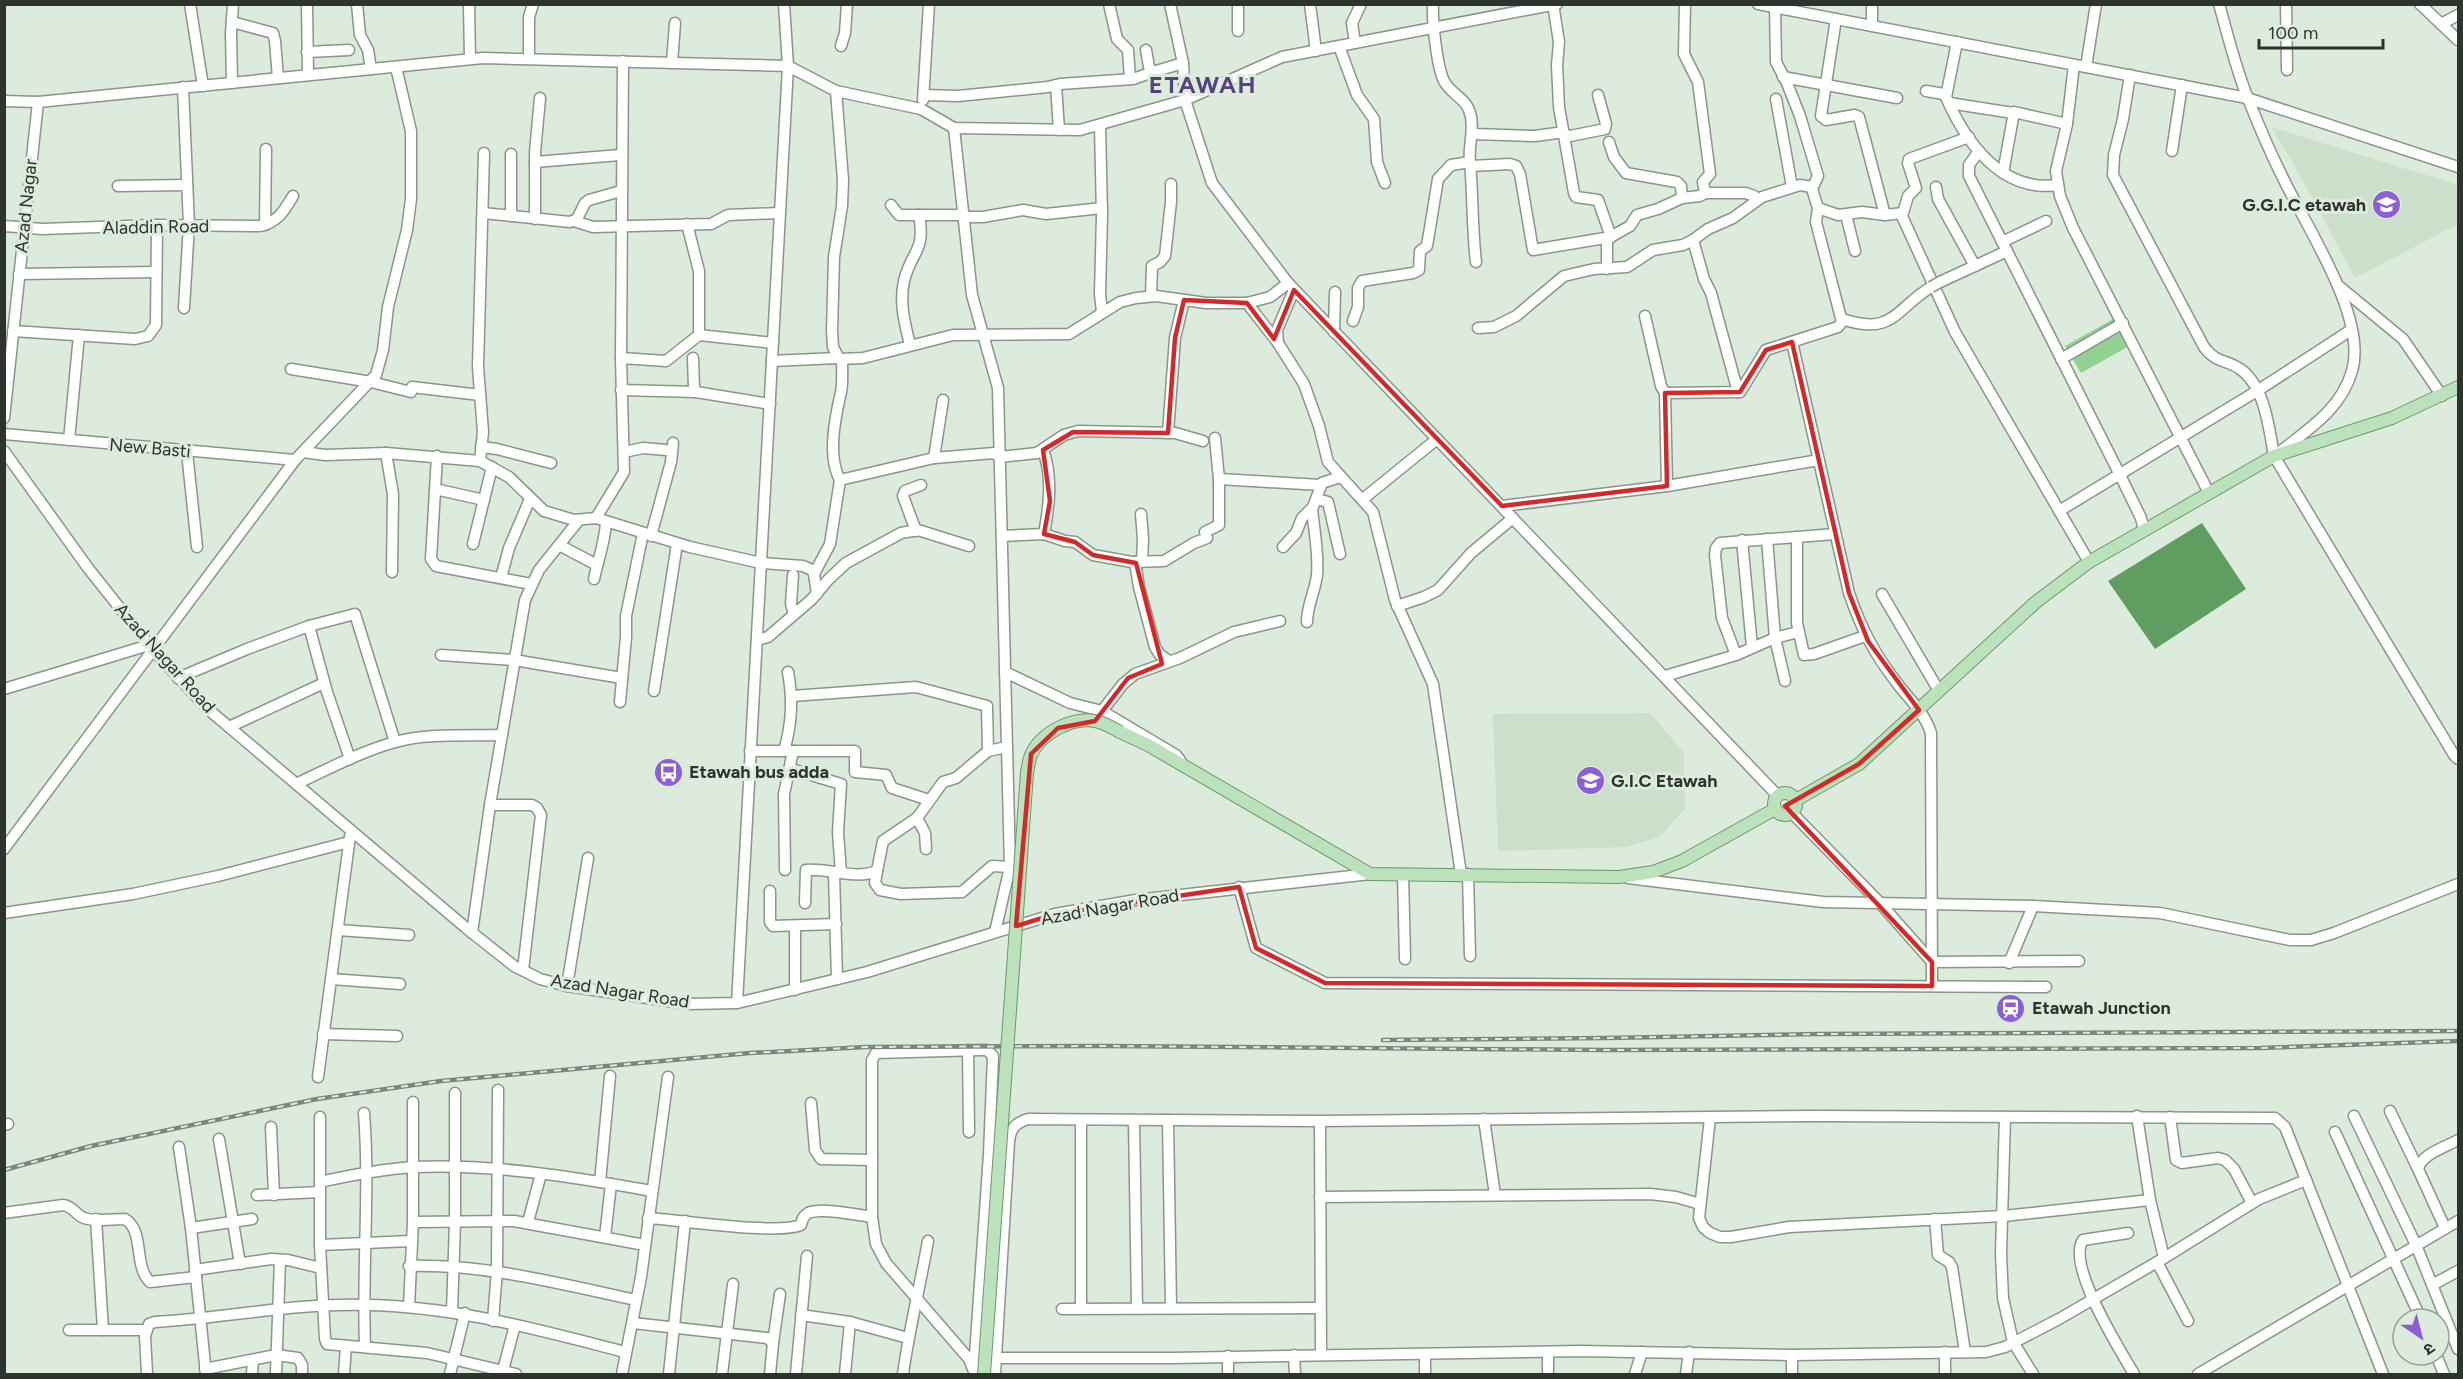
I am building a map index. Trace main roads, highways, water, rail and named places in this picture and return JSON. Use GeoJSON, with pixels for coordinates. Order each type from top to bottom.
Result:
{"type":"FeatureCollection","features":[{"type":"Feature","properties":{"kind":"main road"},"geometry":{"type":"LineString","coordinates":[[1794,807],[1791,795],[1784,793],[1774,802],[1779,814],[1786,816],[1794,807],[1859,764],[2036,602],[2089,562],[2274,456],[2392,418],[2458,387]]}},
{"type":"Feature","properties":{"kind":"main road"},"geometry":{"type":"LineString","coordinates":[[978,1373],[1027,773],[1031,754],[1041,741],[1058,728],[1077,721],[1097,721],[1179,763],[1370,874],[1619,877],[1653,872],[1682,861],[1775,809]]}},
{"type":"Feature","properties":{"kind":"railway"},"geometry":{"type":"LineString","coordinates":[[1383,1040],[1819,1034],[2458,1031]]}},
{"type":"Feature","properties":{"kind":"railway"},"geometry":{"type":"LineString","coordinates":[[4,1170],[91,1146],[317,1099],[441,1081],[750,1053],[866,1047],[1104,1046],[1602,1050],[2261,1048],[2458,1041]]}},
{"type":"Feature","properties":{"kind":"place","name":"G.G.I.C etawah"},"geometry":{"type":"Point","coordinates":[2387,205]}},
{"type":"Feature","properties":{"kind":"place","name":"Etawah bus adda"},"geometry":{"type":"Point","coordinates":[668,772]}},
{"type":"Feature","properties":{"kind":"place","name":"G.I.C Etawah"},"geometry":{"type":"Point","coordinates":[1590,781]}},
{"type":"Feature","properties":{"kind":"place","name":"Etawah Junction"},"geometry":{"type":"Point","coordinates":[2011,1008]}},
{"type":"Feature","properties":{"kind":"district","name":"ETAWAH"},"geometry":{"type":"Point","coordinates":[1203,84]}}]}
